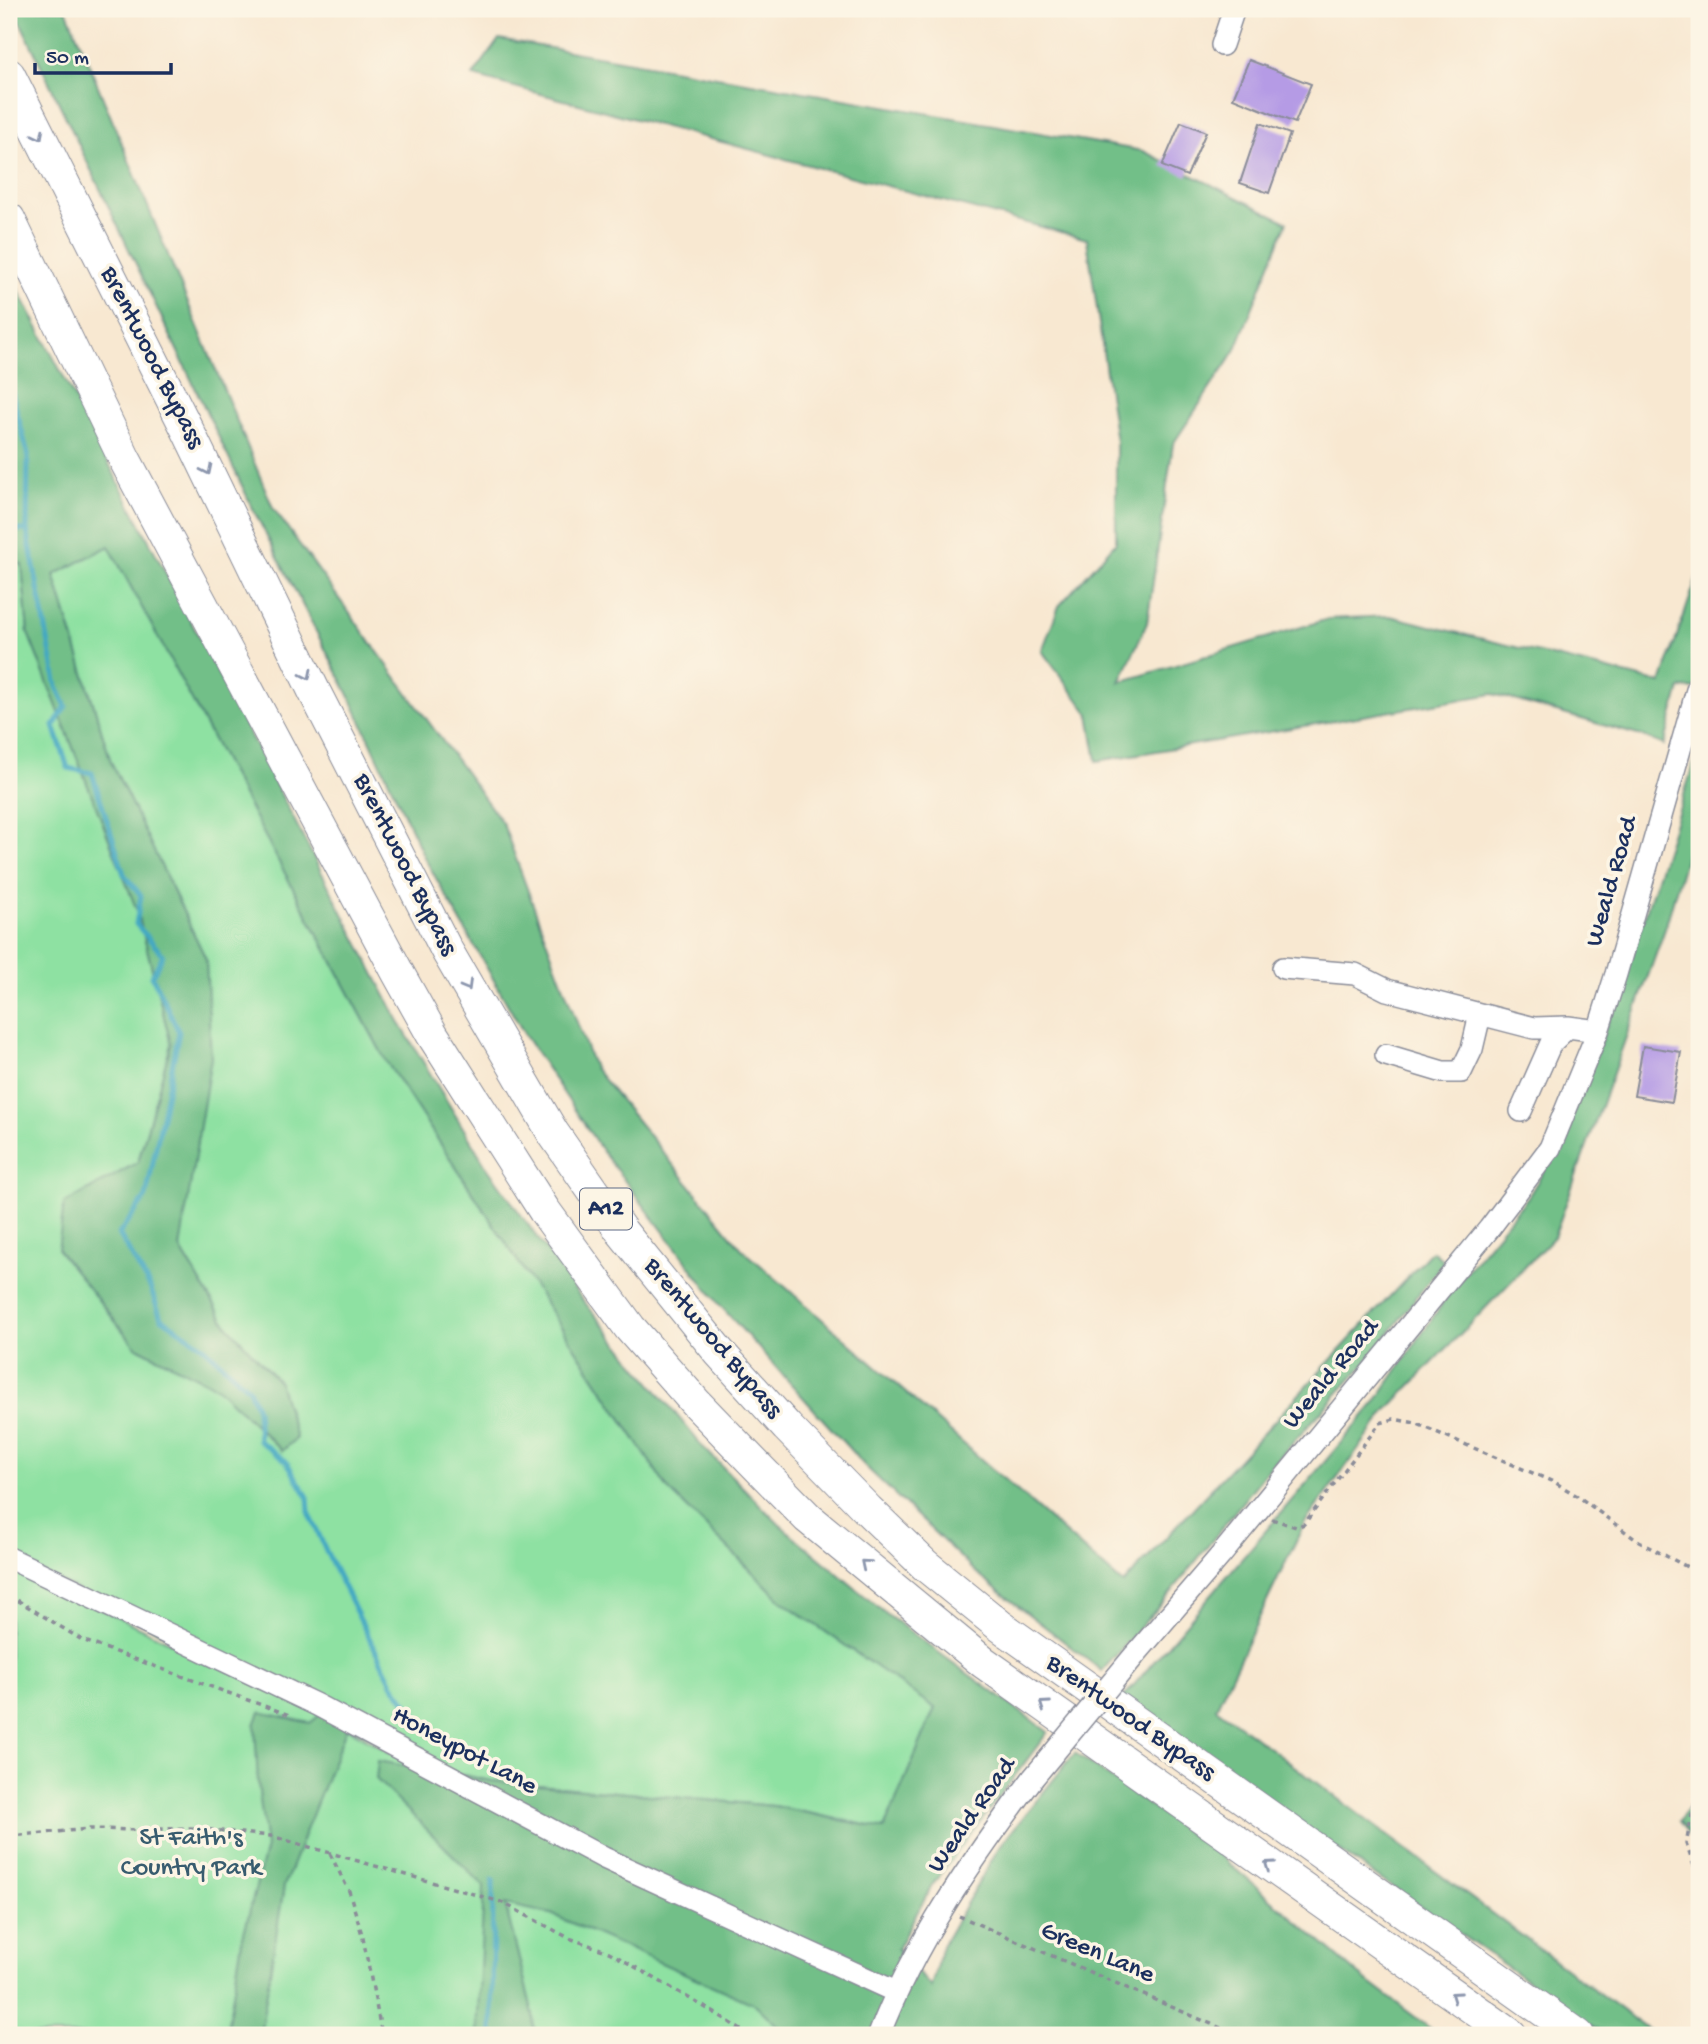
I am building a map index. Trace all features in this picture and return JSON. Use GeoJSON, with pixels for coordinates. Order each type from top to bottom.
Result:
{"type":"FeatureCollection","features":[{"type":"Feature","properties":{"kind":"highway","name":"Brentwood Bypass"},"geometry":{"type":"LineString","coordinates":[[9,75],[188,430],[314,691],[447,951],[553,1133],[622,1232],[653,1271],[719,1352],[787,1427],[925,1565],[999,1625],[1577,2035]]}},
{"type":"Feature","properties":{"kind":"highway","name":"Brentwood Bypass"},"geometry":{"type":"LineString","coordinates":[[9,219],[124,458],[425,1022],[544,1210],[630,1328],[695,1402],[808,1518],[920,1611],[995,1670],[1511,2035]]}},
{"type":"Feature","properties":{"kind":"street"},"geometry":{"type":"LineString","coordinates":[[1222,45],[1234,9]]}},
{"type":"Feature","properties":{"kind":"street","name":"Weald Road"},"geometry":{"type":"LineString","coordinates":[[879,2035],[896,1992],[942,1909],[985,1842],[1033,1778],[1489,1228],[1550,1148],[1598,1031],[1699,683]]}},
{"type":"Feature","properties":{"kind":"street"},"geometry":{"type":"LineString","coordinates":[[1283,968],[1355,974],[1387,990],[1534,1028],[1568,1027],[1598,1031]]}},
{"type":"Feature","properties":{"kind":"street"},"geometry":{"type":"LineString","coordinates":[[1386,1055],[1443,1072],[1461,1072],[1472,1049],[1480,1015]]}},
{"type":"Feature","properties":{"kind":"street"},"geometry":{"type":"LineString","coordinates":[[1521,1111],[1551,1043],[1568,1027]]}},
{"type":"Feature","properties":{"kind":"street","name":"Honeypot Lane"},"geometry":{"type":"LineString","coordinates":[[9,1558],[317,1705],[604,1858],[896,1992]]}},
{"type":"Feature","properties":{"kind":"path"},"geometry":{"type":"LineString","coordinates":[[1255,1512],[1296,1527],[1304,1524],[1380,1423],[1394,1419],[1443,1433],[1556,1483],[1639,1542],[1699,1573]]}},
{"type":"Feature","properties":{"kind":"path"},"geometry":{"type":"LineString","coordinates":[[9,1595],[82,1640],[292,1716],[310,1715],[317,1705]]}},
{"type":"Feature","properties":{"kind":"path"},"geometry":{"type":"LineString","coordinates":[[1699,1795],[1695,1800],[1686,1844],[1699,1880]]}},
{"type":"Feature","properties":{"kind":"path"},"geometry":{"type":"LineString","coordinates":[[9,1836],[90,1829],[190,1828],[271,1836],[505,1903],[569,1938],[609,1952],[748,2035]]}},
{"type":"Feature","properties":{"kind":"path"},"geometry":{"type":"LineString","coordinates":[[330,1854],[349,1891],[360,1927],[382,2035]]}},
{"type":"Feature","properties":{"kind":"path","name":"Green Lane"},"geometry":{"type":"LineString","coordinates":[[942,1909],[1237,2035]]}},
{"type":"Feature","properties":{"kind":"green space"},"geometry":{"type":"Polygon","coordinates":[[[14,9],[66,9],[273,508],[503,824],[594,1068],[741,1248],[1123,1584],[1432,1251],[1444,1261],[1371,1357],[1267,1471],[1169,1595],[1102,1671],[982,1578],[864,1465],[719,1304],[605,1155],[526,1037],[424,857],[351,699],[255,513],[14,9]]]}},
{"type":"Feature","properties":{"kind":"green space"},"geometry":{"type":"Polygon","coordinates":[[[499,39],[1143,151],[1287,222],[1235,351],[1173,444],[1147,623],[1120,682],[1328,619],[1390,616],[1661,683],[1699,571],[1699,689],[1680,688],[1664,745],[1645,737],[1493,694],[1097,761],[1089,714],[1042,651],[1059,606],[1116,542],[1116,442],[1087,239],[473,76],[499,39]]]}},
{"type":"Feature","properties":{"kind":"green space"},"geometry":{"type":"Polygon","coordinates":[[[9,272],[402,1027],[488,1169],[581,1298],[702,1446],[779,1524],[886,1614],[1048,1732],[933,1884],[897,1949],[931,1987],[942,1946],[999,1847],[1075,1753],[1219,1855],[1358,1974],[1439,2035],[787,2035],[756,2005],[551,1914],[505,1904],[533,2014],[534,2035],[477,2035],[484,1886],[376,1779],[378,1761],[492,1781],[774,1806],[884,1829],[935,1708],[783,1602],[668,1489],[386,1061],[109,546],[54,575],[111,762],[206,959],[211,1058],[180,1248],[226,1324],[279,1382],[296,1438],[282,1451],[217,1387],[135,1346],[58,1250],[64,1204],[138,1162],[171,1044],[138,913],[28,633],[22,564],[9,562],[9,272]]]}},
{"type":"Feature","properties":{"kind":"green space"},"geometry":{"type":"Polygon","coordinates":[[[109,546],[386,1061],[668,1489],[783,1602],[935,1708],[885,1829],[774,1806],[492,1781],[434,1769],[9,1556],[9,562],[22,564],[28,633],[138,913],[171,1044],[138,1162],[64,1204],[135,1346],[217,1387],[282,1451],[296,1438],[279,1382],[226,1324],[180,1248],[206,959],[111,762],[54,574],[109,546]]]}},
{"type":"Feature","properties":{"kind":"green space"},"geometry":{"type":"Polygon","coordinates":[[[1699,748],[1699,810],[1665,929],[1554,1237],[1387,1410],[1304,1524],[1216,1708],[1655,2035],[1606,2035],[1121,1700],[1375,1403],[1455,1285],[1528,1197],[1563,1140],[1624,980],[1699,748]]]}},
{"type":"Feature","properties":{"kind":"green space","name":"St Faith's Country Park"},"geometry":{"type":"Polygon","coordinates":[[[9,1565],[337,1722],[879,2035],[9,2035],[9,1565]]]}},
{"type":"Feature","properties":{"kind":"green space"},"geometry":{"type":"Polygon","coordinates":[[[260,1712],[310,1723],[321,1714],[347,1727],[284,1886],[260,2035],[226,2035],[242,1941],[266,1847],[258,1784],[255,1725],[260,1712]]]}},
{"type":"Feature","properties":{"kind":"green space"},"geometry":{"type":"Polygon","coordinates":[[[1699,1796],[1699,1849],[1679,1821],[1699,1796]]]}},
{"type":"Feature","properties":{"kind":"building"},"geometry":{"type":"Polygon","coordinates":[[[1249,60],[1311,84],[1295,123],[1233,98],[1249,60]]]}},
{"type":"Feature","properties":{"kind":"building"},"geometry":{"type":"Polygon","coordinates":[[[1181,122],[1206,132],[1187,176],[1162,166],[1181,122]]]}},
{"type":"Feature","properties":{"kind":"building"},"geometry":{"type":"Polygon","coordinates":[[[1260,123],[1290,134],[1269,193],[1240,183],[1260,123]]]}},
{"type":"Feature","properties":{"kind":"building"},"geometry":{"type":"Polygon","coordinates":[[[1643,1046],[1681,1052],[1672,1102],[1634,1096],[1643,1046]]]}},
{"type":"Feature","properties":{"kind":"waterway"},"geometry":{"type":"LineString","coordinates":[[9,382],[28,454],[27,530],[57,687],[66,706],[54,726],[68,768],[92,773],[124,874],[141,896],[136,924],[163,955],[152,976],[179,1032],[146,1197],[119,1234],[150,1287],[161,1318],[203,1346],[249,1389],[257,1409],[259,1441],[286,1461],[308,1497],[309,1512],[331,1562],[393,1685],[418,1718]]}},
{"type":"Feature","properties":{"kind":"waterway"},"geometry":{"type":"LineString","coordinates":[[9,530],[27,530]]}},
{"type":"Feature","properties":{"kind":"waterway"},"geometry":{"type":"LineString","coordinates":[[492,2035],[493,1880]]}}]}
